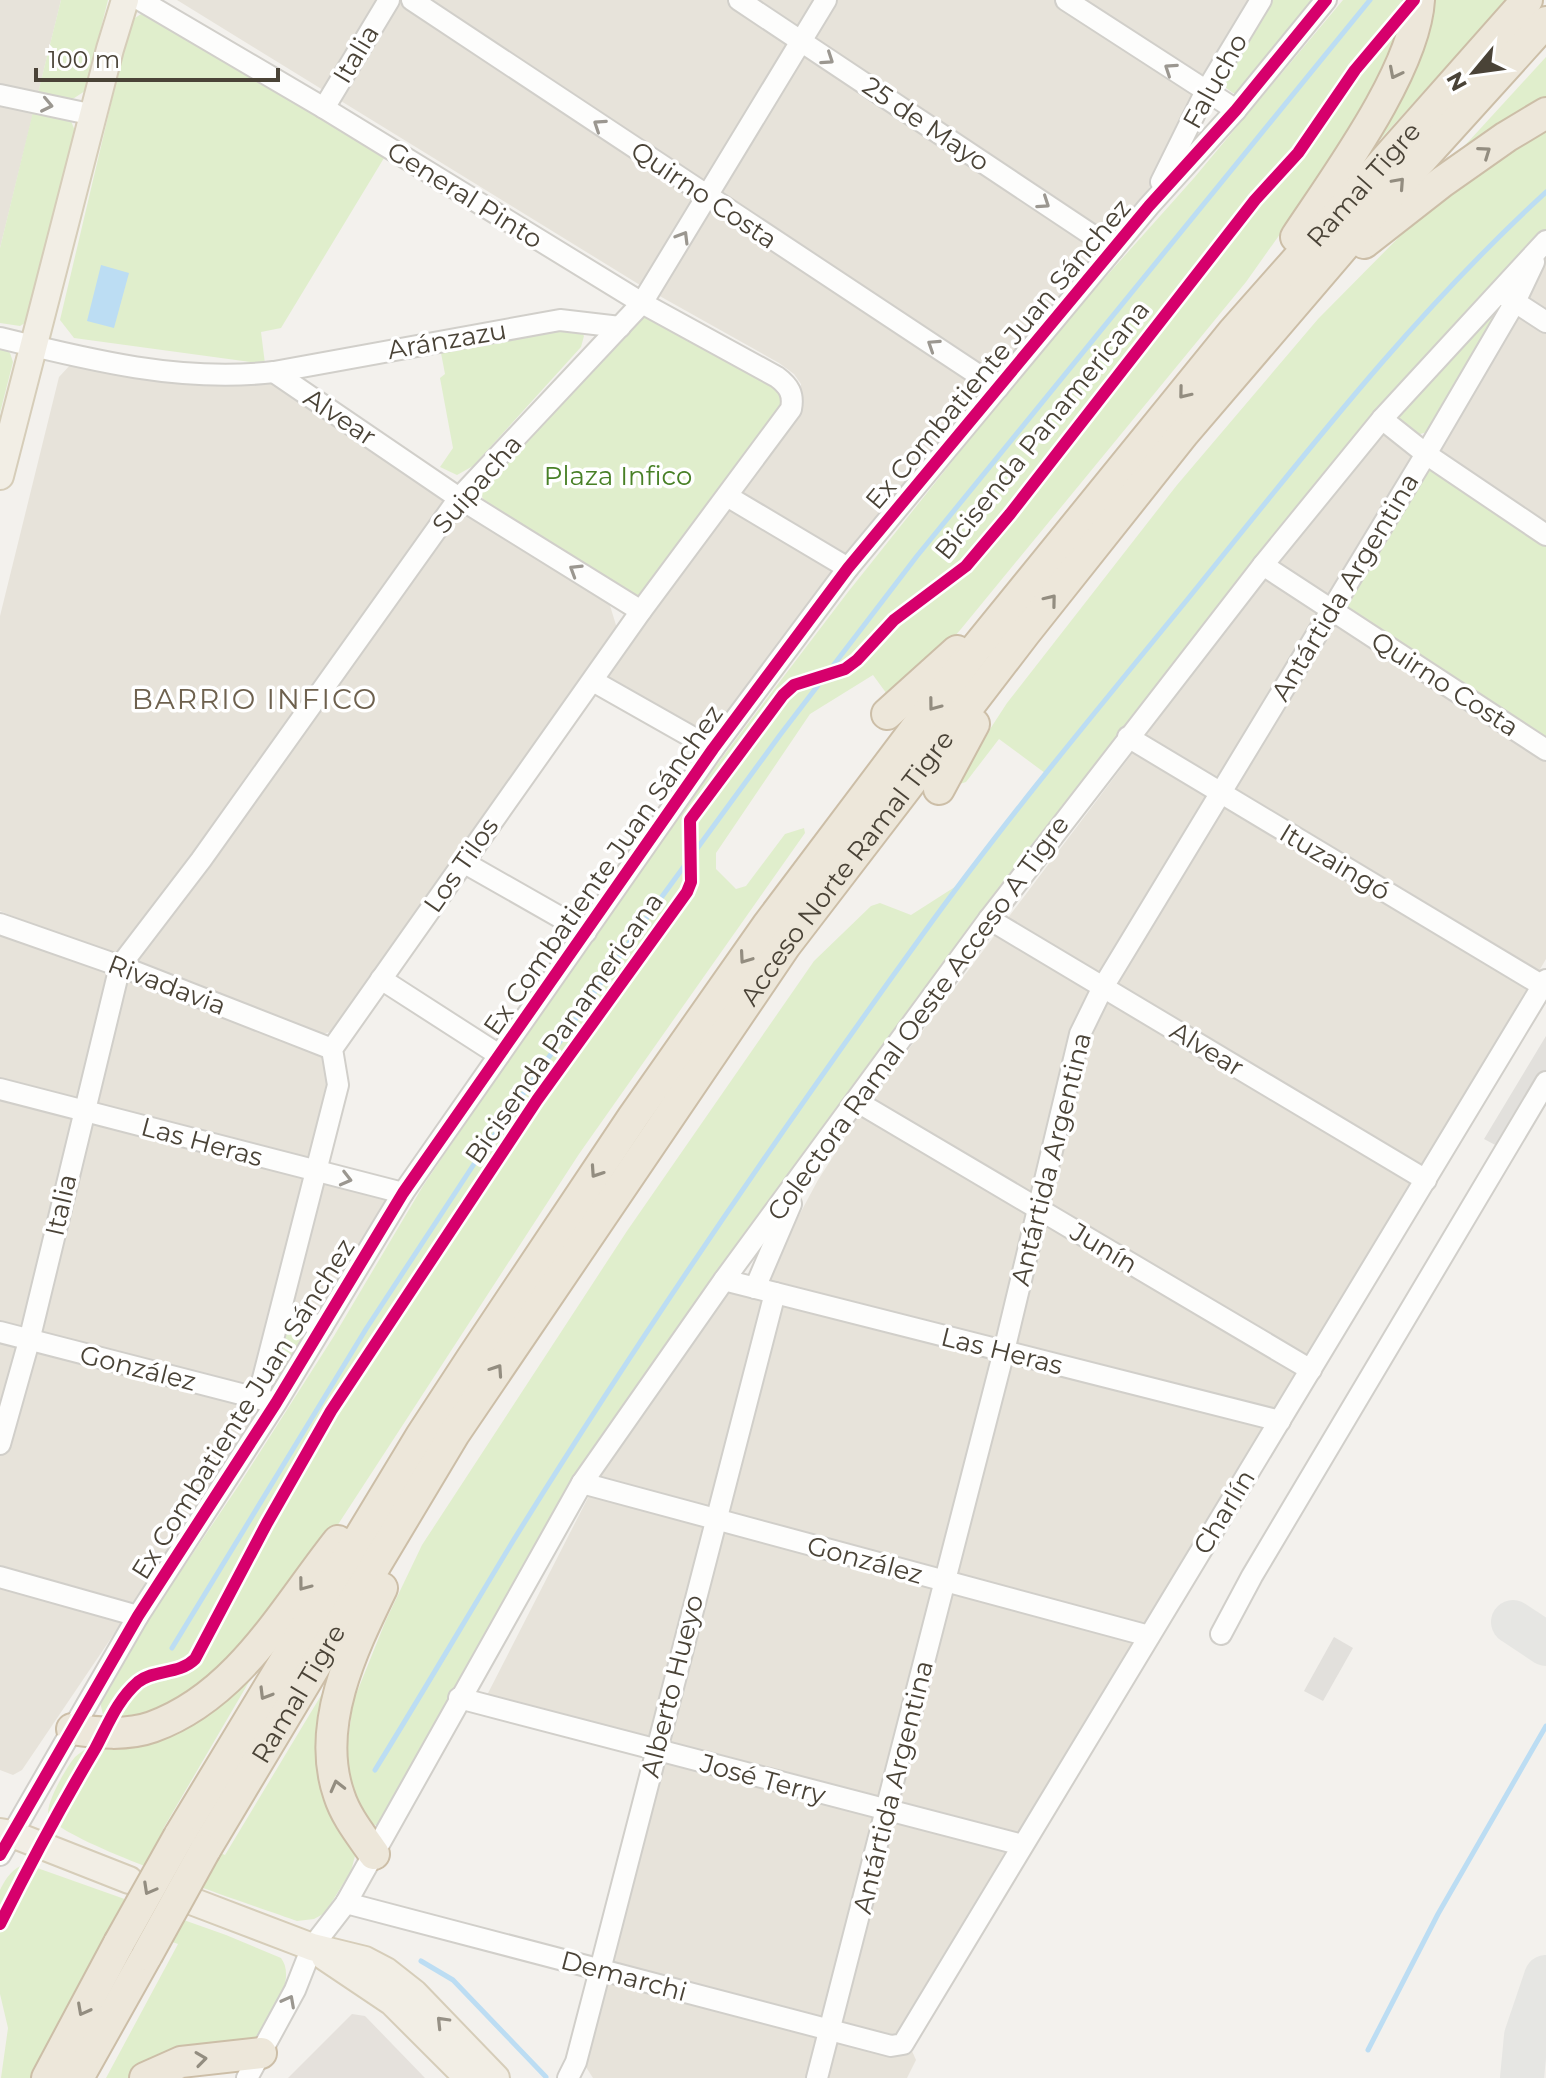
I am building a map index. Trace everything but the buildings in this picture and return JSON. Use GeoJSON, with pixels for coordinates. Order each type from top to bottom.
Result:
{"type":"FeatureCollection","features":[{"type":"Feature","properties":{"kind":"highway"},"geometry":{"type":"LineString","coordinates":[[1233,332],[1369,122],[1408,48],[1416,25],[1419,0]]}},
{"type":"Feature","properties":{"kind":"highway","name":"Ramal Tigre"},"geometry":{"type":"LineString","coordinates":[[1233,332],[1527,0]]}},
{"type":"Feature","properties":{"kind":"highway","name":"Ramal Tigre"},"geometry":{"type":"LineString","coordinates":[[1275,327],[1363,224],[1546,22]]}},
{"type":"Feature","properties":{"kind":"highway"},"geometry":{"type":"LineString","coordinates":[[1275,327],[1354,250],[1442,182],[1546,113]]}},
{"type":"Feature","properties":{"kind":"highway","name":"Acceso Norte Ramal Tigre"},"geometry":{"type":"LineString","coordinates":[[454,1434],[785,946],[1025,633],[1184,433],[1275,327]]}},
{"type":"Feature","properties":{"kind":"highway","name":"Acceso Norte Ramal Tigre"},"geometry":{"type":"LineString","coordinates":[[421,1436],[633,1117],[767,926],[967,660],[1233,332]]}},
{"type":"Feature","properties":{"kind":"highway"},"geometry":{"type":"LineString","coordinates":[[887,714],[1023,590]]}},
{"type":"Feature","properties":{"kind":"highway"},"geometry":{"type":"LineString","coordinates":[[939,789],[1025,633]]}},
{"type":"Feature","properties":{"kind":"highway"},"geometry":{"type":"LineString","coordinates":[[767,926],[815,832]]}},
{"type":"Feature","properties":{"kind":"highway"},"geometry":{"type":"LineString","coordinates":[[672,1113],[824,918]]}},
{"type":"Feature","properties":{"kind":"highway"},"geometry":{"type":"LineString","coordinates":[[374,1854],[348,1815],[334,1778],[332,1734],[336,1709],[362,1628],[454,1434]]}},
{"type":"Feature","properties":{"kind":"highway","name":"Ramal Tigre"},"geometry":{"type":"LineString","coordinates":[[47,2078],[119,1943],[192,1843],[454,1434]]}},
{"type":"Feature","properties":{"kind":"highway"},"geometry":{"type":"LineString","coordinates":[[72,1729],[104,1733],[150,1728],[185,1711],[215,1691],[254,1651],[421,1436]]}},
{"type":"Feature","properties":{"kind":"highway","name":"Ramal Tigre"},"geometry":{"type":"LineString","coordinates":[[78,2078],[147,1955],[192,1843],[421,1436]]}},
{"type":"Feature","properties":{"kind":"highway"},"geometry":{"type":"LineString","coordinates":[[145,2078],[181,2062],[254,2066]]}},
{"type":"Feature","properties":{"kind":"main road"},"geometry":{"type":"LineString","coordinates":[[0,476],[125,0]]}},
{"type":"Feature","properties":{"kind":"main road"},"geometry":{"type":"LineString","coordinates":[[3,1833],[129,1880]]}},
{"type":"Feature","properties":{"kind":"main road"},"geometry":{"type":"LineString","coordinates":[[194,1902],[312,1947],[365,1960],[386,1971],[414,1993],[496,2078]]}},
{"type":"Feature","properties":{"kind":"main road"},"geometry":{"type":"LineString","coordinates":[[312,1947],[392,2002],[468,2078]]}},
{"type":"Feature","properties":{"kind":"street","name":"General Pinto"},"geometry":{"type":"LineString","coordinates":[[140,0],[324,108],[642,303],[777,377],[790,389]]}},
{"type":"Feature","properties":{"kind":"street","name":"Italia"},"geometry":{"type":"LineString","coordinates":[[324,108],[389,0]]}},
{"type":"Feature","properties":{"kind":"street","name":"Quirno Costa"},"geometry":{"type":"LineString","coordinates":[[412,0],[998,388]]}},
{"type":"Feature","properties":{"kind":"street","name":"25 de Mayo"},"geometry":{"type":"LineString","coordinates":[[739,0],[1113,249]]}},
{"type":"Feature","properties":{"kind":"street","name":"Suipacha"},"geometry":{"type":"LineString","coordinates":[[120,966],[201,860],[459,498],[642,303],[826,0]]}},
{"type":"Feature","properties":{"kind":"street"},"geometry":{"type":"LineString","coordinates":[[1066,0],[1205,93],[1236,110]]}},
{"type":"Feature","properties":{"kind":"street","name":"Falucho"},"geometry":{"type":"LineString","coordinates":[[1149,206],[1205,93],[1261,0]]}},
{"type":"Feature","properties":{"kind":"street","name":"Ex Combatiente Juan Sánchez"},"geometry":{"type":"LineString","coordinates":[[3,1833],[72,1729],[267,1401],[322,1327],[403,1193],[713,749],[848,568],[1149,206],[1236,110],[1326,0]]}},
{"type":"Feature","properties":{"kind":"street"},"geometry":{"type":"LineString","coordinates":[[0,95],[94,115]]}},
{"type":"Feature","properties":{"kind":"street","name":"Antártida Argentina"},"geometry":{"type":"LineString","coordinates":[[817,2078],[1004,1351],[1080,1034],[1103,987],[1426,454],[1507,297],[1544,243]]}},
{"type":"Feature","properties":{"kind":"street"},"geometry":{"type":"LineString","coordinates":[[1507,297],[1546,322]]}},
{"type":"Feature","properties":{"kind":"street","name":"Colectora Ramal Oeste Acceso A Tigre"},"geometry":{"type":"LineString","coordinates":[[254,2066],[295,1990],[312,1947],[346,1903],[582,1483],[724,1280],[989,919],[1263,565],[1382,419],[1507,297]]}},
{"type":"Feature","properties":{"kind":"street","name":"Aránzazu"},"geometry":{"type":"LineString","coordinates":[[274,372],[560,320],[620,327]]}},
{"type":"Feature","properties":{"kind":"street"},"geometry":{"type":"LineString","coordinates":[[0,338],[72,356],[153,370],[235,377],[274,372]]}},
{"type":"Feature","properties":{"kind":"street","name":"Alvear"},"geometry":{"type":"LineString","coordinates":[[274,372],[459,498],[641,611]]}},
{"type":"Feature","properties":{"kind":"street","name":"Los Tilos"},"geometry":{"type":"LineString","coordinates":[[332,1049],[641,611],[791,409],[793,400],[790,389]]}},
{"type":"Feature","properties":{"kind":"street"},"geometry":{"type":"LineString","coordinates":[[1382,419],[1426,454],[1546,535]]}},
{"type":"Feature","properties":{"kind":"street"},"geometry":{"type":"LineString","coordinates":[[727,496],[848,568]]}},
{"type":"Feature","properties":{"kind":"street","name":"Quirno Costa"},"geometry":{"type":"LineString","coordinates":[[1263,565],[1546,750]]}},
{"type":"Feature","properties":{"kind":"street"},"geometry":{"type":"LineString","coordinates":[[593,681],[713,749]]}},
{"type":"Feature","properties":{"kind":"street","name":"Ituzaingó"},"geometry":{"type":"LineString","coordinates":[[1128,737],[1544,983]]}},
{"type":"Feature","properties":{"kind":"street"},"geometry":{"type":"LineString","coordinates":[[463,862],[586,932]]}},
{"type":"Feature","properties":{"kind":"street","name":"Alvear"},"geometry":{"type":"LineString","coordinates":[[989,919],[1426,1180]]}},
{"type":"Feature","properties":{"kind":"street","name":"Rivadavia"},"geometry":{"type":"LineString","coordinates":[[0,924],[120,966],[332,1049]]}},
{"type":"Feature","properties":{"kind":"street","name":"Italia"},"geometry":{"type":"LineString","coordinates":[[0,1444],[29,1341],[120,966]]}},
{"type":"Feature","properties":{"kind":"street"},"geometry":{"type":"LineString","coordinates":[[381,979],[499,1055]]}},
{"type":"Feature","properties":{"kind":"street","name":"Charlín"},"geometry":{"type":"LineString","coordinates":[[903,2044],[1544,983]]}},
{"type":"Feature","properties":{"kind":"street"},"geometry":{"type":"LineString","coordinates":[[267,1401],[281,1311],[338,1085],[332,1049]]}},
{"type":"Feature","properties":{"kind":"street"},"geometry":{"type":"LineString","coordinates":[[1221,1634],[1252,1576],[1546,1082]]}},
{"type":"Feature","properties":{"kind":"street","name":"Las Heras"},"geometry":{"type":"LineString","coordinates":[[0,1089],[403,1193]]}},
{"type":"Feature","properties":{"kind":"street","name":"Junín"},"geometry":{"type":"LineString","coordinates":[[856,1101],[1311,1370]]}},
{"type":"Feature","properties":{"kind":"street","name":"Alberto Hueyo"},"geometry":{"type":"LineString","coordinates":[[568,2078],[576,2062],[715,1519],[765,1291],[805,1172]]}},
{"type":"Feature","properties":{"kind":"street","name":"Las Heras"},"geometry":{"type":"LineString","coordinates":[[724,1280],[1280,1421]]}},
{"type":"Feature","properties":{"kind":"street"},"geometry":{"type":"LineString","coordinates":[[281,1311],[322,1327]]}},
{"type":"Feature","properties":{"kind":"street","name":"González"},"geometry":{"type":"LineString","coordinates":[[0,1332],[267,1401]]}},
{"type":"Feature","properties":{"kind":"street","name":"González"},"geometry":{"type":"LineString","coordinates":[[582,1483],[1149,1636]]}},
{"type":"Feature","properties":{"kind":"street"},"geometry":{"type":"LineString","coordinates":[[0,1577],[138,1616]]}},
{"type":"Feature","properties":{"kind":"street","name":"José Terry"},"geometry":{"type":"LineString","coordinates":[[459,1698],[1022,1845]]}},
{"type":"Feature","properties":{"kind":"street","name":"Demarchi"},"geometry":{"type":"LineString","coordinates":[[346,1903],[891,2046],[903,2044]]}},
{"type":"Feature","properties":{"kind":"shaded area"},"geometry":{"type":"Polygon","coordinates":[[[0,0],[61,0],[0,248],[0,0]]]}},
{"type":"Feature","properties":{"kind":"shaded area"},"geometry":{"type":"Polygon","coordinates":[[[177,0],[1253,0],[1205,79],[1143,200],[723,723],[714,729],[702,730],[606,676],[730,508],[801,402],[801,384],[794,374],[640,285],[177,0]]]}},
{"type":"Feature","properties":{"kind":"shaded area"},"geometry":{"type":"Polygon","coordinates":[[[1546,248],[1546,959],[1422,1171],[903,2031],[916,2060],[907,2078],[593,2078],[582,2061],[664,1748],[485,1699],[595,1484],[728,1285],[758,1292],[818,1180],[862,1111],[1382,423],[1426,459],[1546,248]]]}},
{"type":"Feature","properties":{"kind":"shaded area","name":"BARRIO INFICO"},"geometry":{"type":"Polygon","coordinates":[[[72,363],[234,385],[273,379],[608,599],[619,635],[341,1029],[315,1036],[0,911],[0,616],[59,377],[72,363]]]}},
{"type":"Feature","properties":{"kind":"shaded area"},"geometry":{"type":"Polygon","coordinates":[[[0,932],[325,1054],[332,1088],[311,1165],[402,1186],[276,1394],[22,1770],[13,1775],[0,1770],[0,932]]]}},
{"type":"Feature","properties":{"kind":"shaded area"},"geometry":{"type":"Polygon","coordinates":[[[1546,1036],[1546,1102],[1541,1099],[1512,1154],[1484,1139],[1546,1036]]]}},
{"type":"Feature","properties":{"kind":"shaded area"},"geometry":{"type":"Polygon","coordinates":[[[1334,1637],[1353,1648],[1323,1701],[1304,1691],[1334,1637]]]}},
{"type":"Feature","properties":{"kind":"shaded area"},"geometry":{"type":"Polygon","coordinates":[[[352,2014],[365,2016],[425,2078],[288,2078],[352,2014]]]}},
{"type":"Feature","properties":{"kind":"green space"},"geometry":{"type":"Polygon","coordinates":[[[61,0],[108,0],[85,91],[68,102],[37,97],[61,0]]]}},
{"type":"Feature","properties":{"kind":"green space"},"geometry":{"type":"Polygon","coordinates":[[[1273,0],[1317,0],[1239,93],[1233,93],[1226,88],[1226,80],[1273,0]]]}},
{"type":"Feature","properties":{"kind":"green space"},"geometry":{"type":"Polygon","coordinates":[[[1343,0],[1413,0],[1363,117],[1246,282],[916,680],[892,701],[873,675],[810,714],[716,853],[716,869],[736,889],[746,886],[785,834],[804,828],[805,833],[579,1154],[326,1543],[220,1674],[147,1718],[104,1719],[100,1702],[105,1684],[239,1485],[334,1336],[423,1186],[554,992],[702,784],[848,592],[1045,345],[1194,178],[1343,0]]]}},
{"type":"Feature","properties":{"kind":"green space"},"geometry":{"type":"Polygon","coordinates":[[[1426,0],[1507,0],[1366,155],[1426,0]]]}},
{"type":"Feature","properties":{"kind":"green space"},"geometry":{"type":"Polygon","coordinates":[[[141,14],[153,16],[384,158],[281,328],[261,332],[265,364],[74,338],[60,320],[128,32],[135,18],[141,14]]]}},
{"type":"Feature","properties":{"kind":"green space"},"geometry":{"type":"Polygon","coordinates":[[[1546,57],[1546,107],[1447,165],[1546,57]]]}},
{"type":"Feature","properties":{"kind":"green space"},"geometry":{"type":"Polygon","coordinates":[[[33,112],[67,117],[75,131],[28,321],[20,326],[0,323],[0,248],[33,112]]]}},
{"type":"Feature","properties":{"kind":"green space"},"geometry":{"type":"Polygon","coordinates":[[[1546,126],[1546,232],[1403,381],[979,915],[672,1342],[380,1826],[365,1823],[352,1805],[346,1757],[353,1702],[386,1620],[422,1545],[627,1231],[814,961],[871,906],[880,903],[911,915],[961,883],[1045,773],[999,739],[966,782],[953,786],[1007,703],[1177,485],[1318,319],[1409,227],[1481,165],[1546,126]]]}},
{"type":"Feature","properties":{"kind":"green space"},"geometry":{"type":"Polygon","coordinates":[[[1491,313],[1494,320],[1427,432],[1417,435],[1402,423],[1399,412],[1491,313]]]}},
{"type":"Feature","properties":{"kind":"green space","name":"Plaza Infico"},"geometry":{"type":"Polygon","coordinates":[[[641,316],[776,386],[782,396],[779,411],[639,601],[485,504],[480,491],[641,316]]]}},
{"type":"Feature","properties":{"kind":"green space"},"geometry":{"type":"Polygon","coordinates":[[[571,329],[581,330],[584,336],[581,347],[473,466],[457,475],[440,467],[453,448],[440,378],[445,374],[441,353],[571,329]]]}},
{"type":"Feature","properties":{"kind":"green space"},"geometry":{"type":"Polygon","coordinates":[[[0,346],[10,353],[13,362],[0,413],[0,346]]]}},
{"type":"Feature","properties":{"kind":"green space"},"geometry":{"type":"Polygon","coordinates":[[[1429,465],[1546,545],[1546,740],[1342,606],[1429,465]]]}},
{"type":"Feature","properties":{"kind":"green space"},"geometry":{"type":"Polygon","coordinates":[[[288,1317],[311,1327],[274,1384],[272,1382],[288,1317]]]}},
{"type":"Feature","properties":{"kind":"green space"},"geometry":{"type":"Polygon","coordinates":[[[355,1639],[331,1722],[355,1840],[355,1856],[351,1871],[325,1913],[314,1919],[297,1921],[205,1889],[89,1843],[63,1829],[49,1817],[49,1805],[57,1787],[78,1754],[264,1656],[163,1829],[225,1855],[355,1639]]]}},
{"type":"Feature","properties":{"kind":"green space"},"geometry":{"type":"Polygon","coordinates":[[[26,1864],[226,1935],[281,1958],[285,1967],[284,1989],[254,2042],[143,2078],[106,2078],[178,1944],[115,1921],[30,2078],[1,2078],[8,2028],[0,1994],[0,1890],[10,1874],[26,1864]]]}},
{"type":"Feature","properties":{"kind":"water"},"geometry":{"type":"Polygon","coordinates":[[[101,265],[129,273],[114,328],[87,321],[101,265]]]}},
{"type":"Feature","properties":{"kind":"waterway"},"geometry":{"type":"LineString","coordinates":[[172,1648],[366,1329],[476,1161],[650,913],[780,735],[917,556],[1370,0]]}},
{"type":"Feature","properties":{"kind":"waterway"},"geometry":{"type":"LineString","coordinates":[[375,1770],[513,1541],[661,1310],[954,891],[1052,765],[1359,389],[1449,288],[1546,192]]}},
{"type":"Feature","properties":{"kind":"waterway"},"geometry":{"type":"LineString","coordinates":[[1368,2050],[1438,1914],[1546,1726]]}},
{"type":"Feature","properties":{"kind":"waterway"},"geometry":{"type":"LineString","coordinates":[[421,1961],[453,1980],[546,2077]]}},
{"type":"Feature","properties":{"kind":"taxiway"},"geometry":{"type":"LineString","coordinates":[[1513,1622],[1546,1644]]}},
{"type":"Feature","properties":{"kind":"taxiway"},"geometry":{"type":"LineString","coordinates":[[1522,2078],[1526,2036],[1546,1977]]}},
{"type":"Feature","properties":{"kind":"cycle path"},"geometry":{"type":"LineString","coordinates":[[0,1855],[138,1616],[276,1403],[403,1193],[713,749],[848,568],[1149,206],[1236,110],[1326,0]]}},
{"type":"Feature","properties":{"kind":"cycle path","name":"Bicisenda Panamericana"},"geometry":{"type":"LineString","coordinates":[[0,1924],[119,1705],[144,1678],[182,1668],[195,1659],[331,1411],[537,1100],[687,892],[691,882],[690,820],[783,695],[794,685],[845,669],[894,620],[966,566],[1255,200],[1298,153],[1355,70],[1414,0]]}},
{"type":"Feature","properties":{"kind":"district","name":"BARRIO INFICO"},"geometry":{"type":"Point","coordinates":[255,699]}}]}
